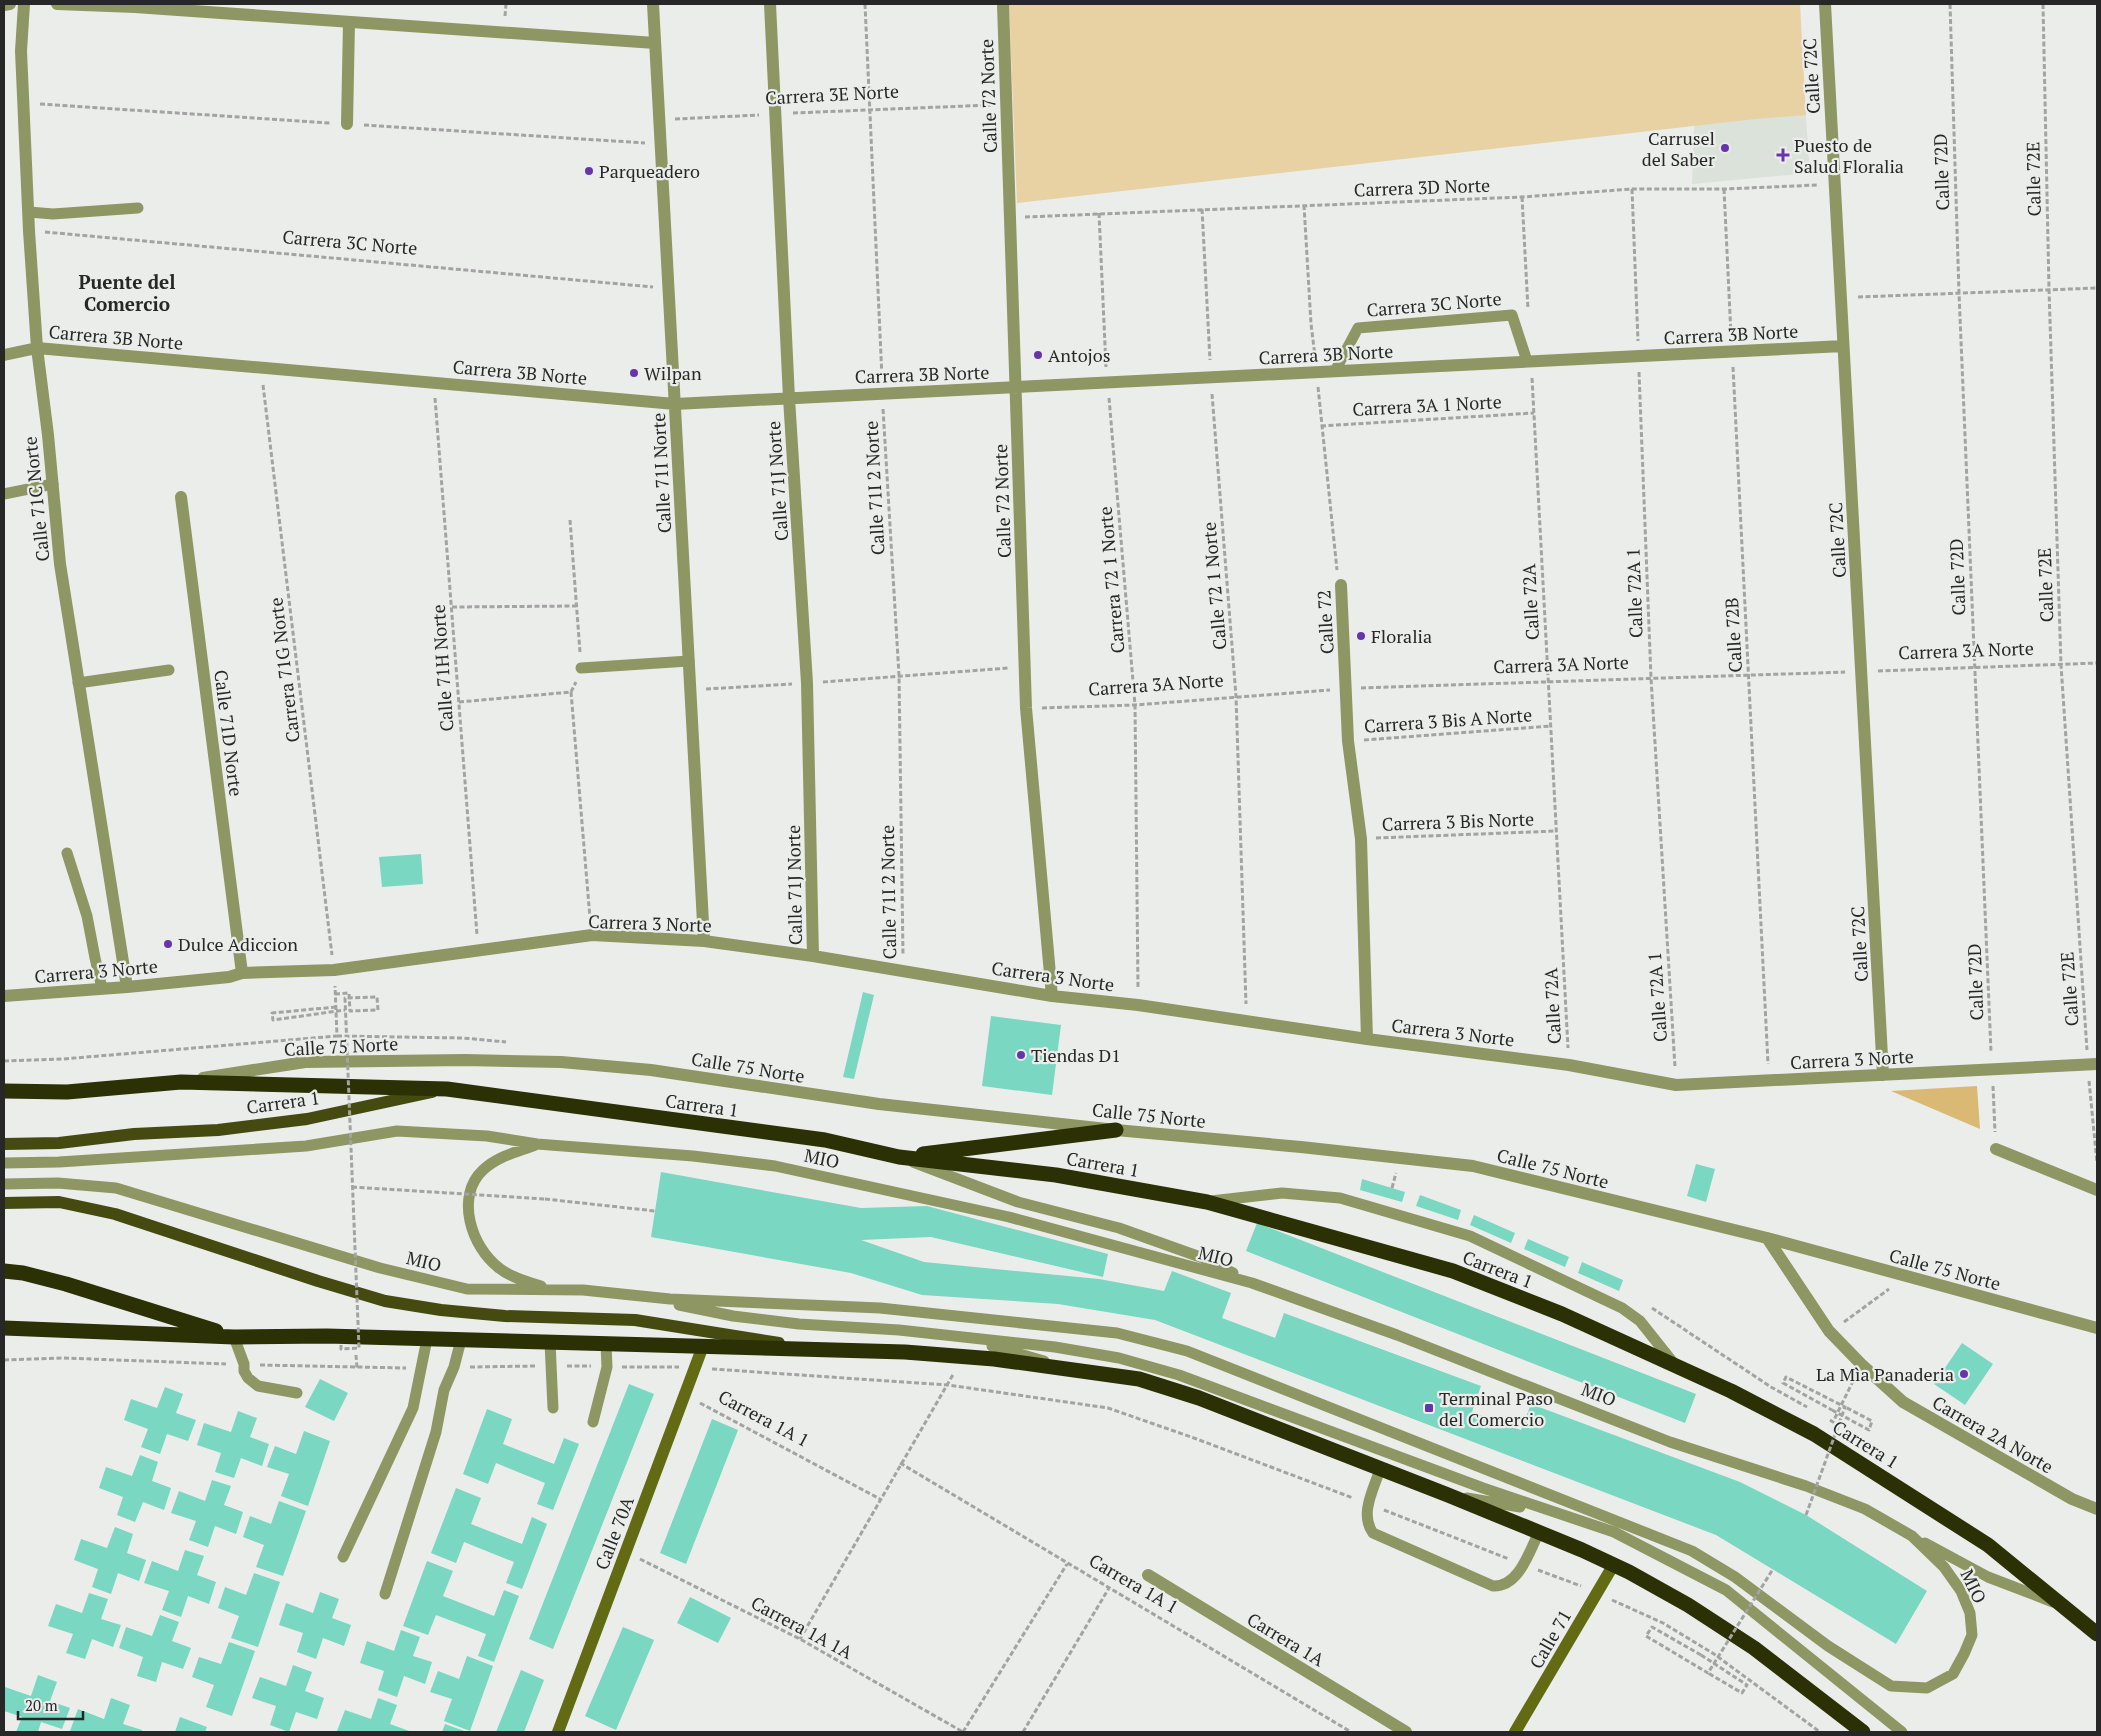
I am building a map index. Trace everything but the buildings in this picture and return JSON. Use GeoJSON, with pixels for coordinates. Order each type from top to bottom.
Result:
{"type":"FeatureCollection","features":[{"type":"Feature","properties":{"kind":"highway"},"geometry":{"type":"LineString","coordinates":[[4,1091],[67,1092],[181,1082],[447,1089]]}},
{"type":"Feature","properties":{"kind":"highway","name":"Carrera 1"},"geometry":{"type":"LineString","coordinates":[[447,1089],[825,1140],[899,1157],[1056,1175],[1207,1202],[1453,1271],[1562,1314],[1731,1391],[1833,1446],[1988,1545],[2097,1634]]}},
{"type":"Feature","properties":{"kind":"highway"},"geometry":{"type":"LineString","coordinates":[[899,1157],[1116,1130]]}},
{"type":"Feature","properties":{"kind":"highway"},"geometry":{"type":"LineString","coordinates":[[4,1271],[22,1273],[66,1284],[234,1337]]}},
{"type":"Feature","properties":{"kind":"highway"},"geometry":{"type":"LineString","coordinates":[[4,1328],[234,1337],[327,1336],[812,1348],[963,1356],[1071,1368],[1140,1379],[1199,1398],[1448,1495],[1614,1564],[1688,1605],[1754,1648],[1863,1732]]}},
{"type":"Feature","properties":{"kind":"main road","name":"Carrera 1"},"geometry":{"type":"LineString","coordinates":[[4,1144],[59,1142],[134,1134],[218,1130],[307,1119],[447,1089]]}},
{"type":"Feature","properties":{"kind":"main road"},"geometry":{"type":"LineString","coordinates":[[4,1203],[59,1202],[115,1214],[318,1281],[386,1301],[440,1310],[504,1316],[635,1320],[812,1348]]}},
{"type":"Feature","properties":{"kind":"street"},"geometry":{"type":"LineString","coordinates":[[4,5],[10,4]]}},
{"type":"Feature","properties":{"kind":"street","name":"Calle 71C Norte"},"geometry":{"type":"LineString","coordinates":[[24,4],[21,50],[29,231],[37,348],[53,484],[60,564],[127,987]]}},
{"type":"Feature","properties":{"kind":"street"},"geometry":{"type":"LineString","coordinates":[[57,4],[655,43]]}},
{"type":"Feature","properties":{"kind":"street","name":"Calle 71I Norte"},"geometry":{"type":"LineString","coordinates":[[653,4],[704,941]]}},
{"type":"Feature","properties":{"kind":"street","name":"Calle 71J Norte"},"geometry":{"type":"LineString","coordinates":[[770,4],[789,398],[807,683],[813,956]]}},
{"type":"Feature","properties":{"kind":"street","name":"Calle 72 Norte"},"geometry":{"type":"LineString","coordinates":[[1003,4],[1026,708],[1052,996]]}},
{"type":"Feature","properties":{"kind":"street","name":"Calle 72C"},"geometry":{"type":"LineString","coordinates":[[1825,4],[1883,1074]]}},
{"type":"Feature","properties":{"kind":"street"},"geometry":{"type":"LineString","coordinates":[[347,124],[349,22]]}},
{"type":"Feature","properties":{"kind":"street","name":"Carrera 3B Norte"},"geometry":{"type":"LineString","coordinates":[[4,355],[37,348],[675,404],[1843,346]]}},
{"type":"Feature","properties":{"kind":"street","name":"Calle 71D Norte"},"geometry":{"type":"LineString","coordinates":[[182,497],[242,973]]}},
{"type":"Feature","properties":{"kind":"street","name":"Calle 72"},"geometry":{"type":"LineString","coordinates":[[1341,585],[1348,741],[1360,839],[1367,1039]]}},
{"type":"Feature","properties":{"kind":"street","name":"Carrera 3 Norte"},"geometry":{"type":"LineString","coordinates":[[4,996],[127,987],[230,977],[242,973],[334,970],[592,936],[704,941],[813,956],[1052,996],[1138,1005],[1367,1039],[1569,1065],[1676,1085],[2092,1064]]}},
{"type":"Feature","properties":{"kind":"street","name":"Calle 75 Norte"},"geometry":{"type":"LineString","coordinates":[[181,1082],[305,1062],[456,1060],[561,1062],[651,1070],[879,1104],[1473,1166],[1767,1238],[2097,1328]]}},
{"type":"Feature","properties":{"kind":"street"},"geometry":{"type":"LineString","coordinates":[[1996,1149],[2097,1190]]}},
{"type":"Feature","properties":{"kind":"street","name":"Carrera 2A Norte"},"geometry":{"type":"LineString","coordinates":[[1767,1238],[1829,1331],[1861,1364],[1903,1402],[2072,1499],[2097,1509]]}},
{"type":"Feature","properties":{"kind":"street","name":"Calle 70A"},"geometry":{"type":"LineString","coordinates":[[558,1732],[703,1346]]}},
{"type":"Feature","properties":{"kind":"street","name":"Calle 71"},"geometry":{"type":"LineString","coordinates":[[1517,1732],[1614,1564]]}},
{"type":"Feature","properties":{"kind":"street","name":"Carrera 1A"},"geometry":{"type":"LineString","coordinates":[[1148,1575],[1406,1732]]}},
{"type":"Feature","properties":{"kind":"lane"},"geometry":{"type":"LineString","coordinates":[[29,212],[53,214],[138,208]]}},
{"type":"Feature","properties":{"kind":"lane","name":"Carrera 3C Norte"},"geometry":{"type":"LineString","coordinates":[[1335,371],[1358,328],[1512,315],[1529,361]]}},
{"type":"Feature","properties":{"kind":"lane"},"geometry":{"type":"LineString","coordinates":[[4,494],[53,484]]}},
{"type":"Feature","properties":{"kind":"lane"},"geometry":{"type":"LineString","coordinates":[[581,668],[689,661]]}},
{"type":"Feature","properties":{"kind":"lane"},"geometry":{"type":"LineString","coordinates":[[78,683],[169,670]]}},
{"type":"Feature","properties":{"kind":"lane"},"geometry":{"type":"LineString","coordinates":[[67,853],[88,916],[102,988]]}},
{"type":"Feature","properties":{"kind":"lane","name":"MIO"},"geometry":{"type":"LineString","coordinates":[[4,1163],[59,1162],[306,1146],[397,1131],[487,1136],[537,1144],[693,1156],[774,1166],[1009,1217],[1252,1283],[1397,1335],[1670,1442],[1806,1486],[1865,1509],[1912,1536],[1944,1567],[1961,1591],[1970,1613],[1972,1635],[1953,1674],[1927,1688],[1891,1686],[1828,1646],[1735,1577],[1692,1551],[1187,1351],[1118,1332],[880,1308],[670,1299],[583,1290],[467,1290],[380,1268],[116,1188],[58,1183],[4,1184]]}},
{"type":"Feature","properties":{"kind":"lane"},"geometry":{"type":"LineString","coordinates":[[537,1144],[495,1160],[481,1171],[471,1190],[468,1214],[473,1234],[485,1255],[499,1269],[523,1280],[552,1289]]}},
{"type":"Feature","properties":{"kind":"lane"},"geometry":{"type":"LineString","coordinates":[[899,1157],[1018,1202],[1119,1228],[1203,1258],[1252,1283]]}},
{"type":"Feature","properties":{"kind":"lane"},"geometry":{"type":"LineString","coordinates":[[1207,1202],[1282,1193],[1340,1198],[1470,1236],[1622,1308],[1640,1321],[1676,1366]]}},
{"type":"Feature","properties":{"kind":"lane"},"geometry":{"type":"LineString","coordinates":[[621,1295],[752,1318],[1055,1347],[1110,1356],[1179,1375],[1483,1488],[1614,1532],[1726,1590],[1902,1732]]}},
{"type":"Feature","properties":{"kind":"lane"},"geometry":{"type":"LineString","coordinates":[[234,1337],[244,1364],[244,1371],[248,1378],[258,1386],[297,1393]]}},
{"type":"Feature","properties":{"kind":"lane"},"geometry":{"type":"LineString","coordinates":[[964,1337],[1071,1368]]}},
{"type":"Feature","properties":{"kind":"lane"},"geometry":{"type":"LineString","coordinates":[[343,1557],[413,1408],[427,1339]]}},
{"type":"Feature","properties":{"kind":"lane"},"geometry":{"type":"LineString","coordinates":[[384,1594],[436,1432],[444,1390],[454,1367],[461,1340]]}},
{"type":"Feature","properties":{"kind":"lane"},"geometry":{"type":"LineString","coordinates":[[550,1342],[553,1408]]}},
{"type":"Feature","properties":{"kind":"lane"},"geometry":{"type":"LineString","coordinates":[[593,1422],[607,1367],[606,1344]]}},
{"type":"Feature","properties":{"kind":"lane"},"geometry":{"type":"LineString","coordinates":[[1380,1469],[1367,1517],[1368,1526],[1374,1533],[1493,1586],[1502,1586],[1510,1582],[1523,1564],[1539,1532]]}},
{"type":"Feature","properties":{"kind":"lane"},"geometry":{"type":"LineString","coordinates":[[1448,1495],[1550,1511]]}},
{"type":"Feature","properties":{"kind":"lane"},"geometry":{"type":"LineString","coordinates":[[1912,1536],[1988,1577],[2067,1608]]}},
{"type":"Feature","properties":{"kind":"path","name":"Calle 71I 2 Norte"},"geometry":{"type":"LineString","coordinates":[[865,4],[882,393],[900,675],[903,972]]}},
{"type":"Feature","properties":{"kind":"path","name":"Calle 72D"},"geometry":{"type":"LineString","coordinates":[[1950,4],[1959,293],[1996,1149]]}},
{"type":"Feature","properties":{"kind":"path","name":"Calle 72E"},"geometry":{"type":"LineString","coordinates":[[2044,4],[2049,290],[2061,665],[2092,1064],[2097,1163]]}},
{"type":"Feature","properties":{"kind":"path","name":"Carrera 3E Norte"},"geometry":{"type":"LineString","coordinates":[[660,119],[1006,104]]}},
{"type":"Feature","properties":{"kind":"path","name":"Carrera 3D Norte"},"geometry":{"type":"LineString","coordinates":[[1010,218],[1522,197],[1632,189],[1724,189],[1835,184]]}},
{"type":"Feature","properties":{"kind":"path","name":"Calle 72A 1"},"geometry":{"type":"LineString","coordinates":[[1632,189],[1651,678],[1676,1085]]}},
{"type":"Feature","properties":{"kind":"path","name":"Calle 72B"},"geometry":{"type":"LineString","coordinates":[[1724,189],[1769,1080]]}},
{"type":"Feature","properties":{"kind":"path"},"geometry":{"type":"LineString","coordinates":[[1522,197],[1528,313]]}},
{"type":"Feature","properties":{"kind":"path","name":"Calle 72"},"geometry":{"type":"LineString","coordinates":[[1304,205],[1311,324],[1336,566],[1341,585]]}},
{"type":"Feature","properties":{"kind":"path","name":"Calle 72 1 Norte"},"geometry":{"type":"LineString","coordinates":[[1202,209],[1211,377],[1236,696],[1246,1022]]}},
{"type":"Feature","properties":{"kind":"path","name":"Carrera 72 1 Norte"},"geometry":{"type":"LineString","coordinates":[[1098,213],[1107,382],[1136,705],[1138,1005]]}},
{"type":"Feature","properties":{"kind":"path","name":"Carrera 3C Norte"},"geometry":{"type":"LineString","coordinates":[[29,231],[669,289]]}},
{"type":"Feature","properties":{"kind":"path"},"geometry":{"type":"LineString","coordinates":[[1841,297],[2097,288]]}},
{"type":"Feature","properties":{"kind":"path","name":"Calle 72A"},"geometry":{"type":"LineString","coordinates":[[1529,361],[1534,413],[1569,1065]]}},
{"type":"Feature","properties":{"kind":"path","name":"Carrera 71G Norte"},"geometry":{"type":"LineString","coordinates":[[4,1061],[63,1059],[337,1036],[334,970],[261,367]]}},
{"type":"Feature","properties":{"kind":"path","name":"Calle 71H Norte"},"geometry":{"type":"LineString","coordinates":[[434,383],[478,950]]}},
{"type":"Feature","properties":{"kind":"path","name":"Carrera 3A 1 Norte"},"geometry":{"type":"LineString","coordinates":[[1321,426],[1534,413]]}},
{"type":"Feature","properties":{"kind":"path"},"geometry":{"type":"LineString","coordinates":[[570,520],[581,668],[572,692],[592,936]]}},
{"type":"Feature","properties":{"kind":"path"},"geometry":{"type":"LineString","coordinates":[[452,607],[576,606]]}},
{"type":"Feature","properties":{"kind":"path","name":"Carrera 3A Norte"},"geometry":{"type":"LineString","coordinates":[[1026,708],[1136,705],[1346,689],[2097,664]]}},
{"type":"Feature","properties":{"kind":"path"},"geometry":{"type":"LineString","coordinates":[[690,689],[807,683],[1025,667]]}},
{"type":"Feature","properties":{"kind":"path"},"geometry":{"type":"LineString","coordinates":[[459,702],[572,692]]}},
{"type":"Feature","properties":{"kind":"path","name":"Carrera 3 Bis A Norte"},"geometry":{"type":"LineString","coordinates":[[1348,741],[1551,726]]}},
{"type":"Feature","properties":{"kind":"path","name":"Carrera 3 Bis Norte"},"geometry":{"type":"LineString","coordinates":[[1360,839],[1556,831]]}},
{"type":"Feature","properties":{"kind":"path"},"geometry":{"type":"LineString","coordinates":[[335,994],[349,993],[350,1011],[378,1010],[377,996],[345,998],[358,1348],[341,1349],[341,1345]]}},
{"type":"Feature","properties":{"kind":"path"},"geometry":{"type":"LineString","coordinates":[[336,1006],[272,1014],[273,1020],[345,1010]]}},
{"type":"Feature","properties":{"kind":"path"},"geometry":{"type":"LineString","coordinates":[[352,1187],[545,1199],[655,1211]]}},
{"type":"Feature","properties":{"kind":"path"},"geometry":{"type":"LineString","coordinates":[[1838,1326],[1896,1284],[1899,1274]]}},
{"type":"Feature","properties":{"kind":"path"},"geometry":{"type":"LineString","coordinates":[[1647,1304],[1771,1387],[1810,1409]]}},
{"type":"Feature","properties":{"kind":"path"},"geometry":{"type":"LineString","coordinates":[[800,1639],[963,1356]]}},
{"type":"Feature","properties":{"kind":"path"},"geometry":{"type":"LineString","coordinates":[[4,1360],[63,1358],[421,1368]]}},
{"type":"Feature","properties":{"kind":"path"},"geometry":{"type":"LineString","coordinates":[[1825,1418],[1833,1422],[1861,1364]]}},
{"type":"Feature","properties":{"kind":"path"},"geometry":{"type":"LineString","coordinates":[[454,1367],[695,1368],[948,1385],[1108,1408],[1194,1438],[1597,1592],[1663,1623],[1714,1654],[1820,1732]]}},
{"type":"Feature","properties":{"kind":"path"},"geometry":{"type":"LineString","coordinates":[[1786,1377],[1845,1407],[1872,1421],[1869,1430],[1783,1383],[1786,1377]]}},
{"type":"Feature","properties":{"kind":"path","name":"Carrera 1A 1"},"geometry":{"type":"LineString","coordinates":[[686,1395],[880,1499]]}},
{"type":"Feature","properties":{"kind":"path"},"geometry":{"type":"LineString","coordinates":[[1806,1515],[1845,1407]]}},
{"type":"Feature","properties":{"kind":"path","name":"Carrera 1A 1"},"geometry":{"type":"LineString","coordinates":[[900,1464],[1351,1732]]}},
{"type":"Feature","properties":{"kind":"path","name":"Carrera 1A 1A"},"geometry":{"type":"LineString","coordinates":[[626,1552],[800,1639],[963,1732]]}},
{"type":"Feature","properties":{"kind":"path"},"geometry":{"type":"LineString","coordinates":[[963,1732],[1066,1564]]}},
{"type":"Feature","properties":{"kind":"path"},"geometry":{"type":"LineString","coordinates":[[1708,1673],[1773,1569]]}},
{"type":"Feature","properties":{"kind":"path"},"geometry":{"type":"LineString","coordinates":[[1023,1732],[1109,1588]]}},
{"type":"Feature","properties":{"kind":"path"},"geometry":{"type":"LineString","coordinates":[[1652,1627],[1710,1662],[1747,1685],[1742,1693],[1646,1636],[1652,1627]]}},
{"type":"Feature","properties":{"kind":"path"},"geometry":{"type":"LineString","coordinates":[[1710,1662],[1714,1654]]}},
{"type":"Feature","properties":{"kind":"shaded area"},"geometry":{"type":"Polygon","coordinates":[[[1009,4],[1800,4],[1806,115],[1755,119],[1017,203],[1009,4]]]}},
{"type":"Feature","properties":{"kind":"shaded area","name":"Carrusel del Saber"},"geometry":{"type":"Polygon","coordinates":[[[1804,91],[1810,173],[1692,184],[1695,101],[1804,91]]]}},
{"type":"Feature","properties":{"kind":"shaded area"},"geometry":{"type":"Polygon","coordinates":[[[1977,1086],[1980,1129],[1891,1091],[1977,1086]]]}},
{"type":"Feature","properties":{"kind":"place","name":"Carrusel del Saber"},"geometry":{"type":"Point","coordinates":[1725,148]}},
{"type":"Feature","properties":{"kind":"place","name":"Puesto de Salud Floralia"},"geometry":{"type":"Point","coordinates":[1783,155]}},
{"type":"Feature","properties":{"kind":"place","name":"Parqueadero"},"geometry":{"type":"Point","coordinates":[589,171]}},
{"type":"Feature","properties":{"kind":"place","name":"Antojos"},"geometry":{"type":"Point","coordinates":[1038,355]}},
{"type":"Feature","properties":{"kind":"place","name":"Wilpan"},"geometry":{"type":"Point","coordinates":[634,373]}},
{"type":"Feature","properties":{"kind":"place","name":"Floralia"},"geometry":{"type":"Point","coordinates":[1361,636]}},
{"type":"Feature","properties":{"kind":"place","name":"Dulce Adiccion"},"geometry":{"type":"Point","coordinates":[168,944]}},
{"type":"Feature","properties":{"kind":"place","name":"Tiendas D1"},"geometry":{"type":"Point","coordinates":[1021,1055]}},
{"type":"Feature","properties":{"kind":"place","name":"La Mìa Panaderia"},"geometry":{"type":"Point","coordinates":[1964,1374]}},
{"type":"Feature","properties":{"kind":"place","name":"Terminal Paso del Comercio"},"geometry":{"type":"Point","coordinates":[1429,1408]}},
{"type":"Feature","properties":{"kind":"district","name":"Puente del Comercio"},"geometry":{"type":"Point","coordinates":[127,292]}}]}
